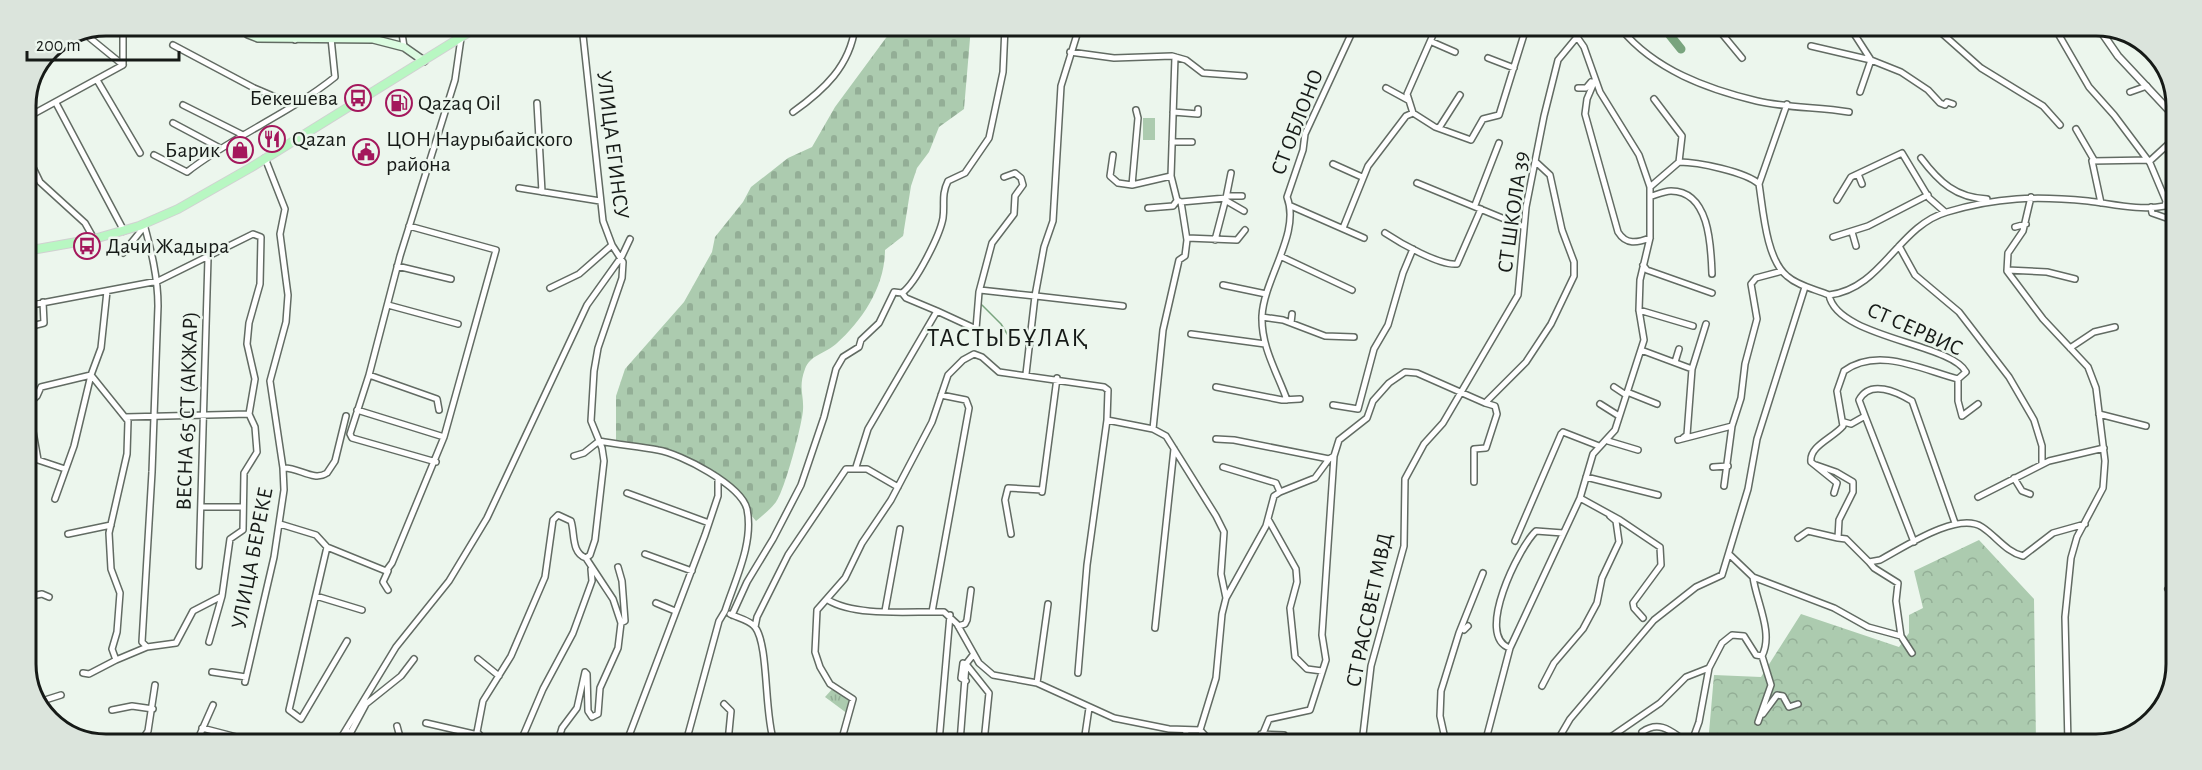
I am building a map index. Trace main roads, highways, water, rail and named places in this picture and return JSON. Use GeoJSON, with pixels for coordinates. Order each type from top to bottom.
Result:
{"type":"FeatureCollection","features":[{"type":"Feature","properties":{"kind":"main road"},"geometry":{"type":"LineString","coordinates":[[253,36],[295,40],[373,39],[404,48],[424,61]]}},
{"type":"Feature","properties":{"kind":"main road"},"geometry":{"type":"LineString","coordinates":[[36,249],[124,231],[144,225],[178,209],[464,36]]}},
{"type":"Feature","properties":{"kind":"waterway"},"geometry":{"type":"LineString","coordinates":[[1671,36],[1681,49]]}},
{"type":"Feature","properties":{"kind":"waterway"},"geometry":{"type":"LineString","coordinates":[[982,305],[1001,324],[1011,340]]}},
{"type":"Feature","properties":{"kind":"place","name":"Бекешева"},"geometry":{"type":"Point","coordinates":[358,98]}},
{"type":"Feature","properties":{"kind":"place","name":"Qazaq Oil"},"geometry":{"type":"Point","coordinates":[399,103]}},
{"type":"Feature","properties":{"kind":"place","name":"Qazan"},"geometry":{"type":"Point","coordinates":[272,139]}},
{"type":"Feature","properties":{"kind":"place","name":"Барик"},"geometry":{"type":"Point","coordinates":[240,150]}},
{"type":"Feature","properties":{"kind":"place","name":"ЦОН Наурыбайского района"},"geometry":{"type":"Point","coordinates":[366,152]}},
{"type":"Feature","properties":{"kind":"place","name":"Дачи Жадыра"},"geometry":{"type":"Point","coordinates":[87,246]}},
{"type":"Feature","properties":{"kind":"district","name":"ТАСТЫБҰЛАҚ"},"geometry":{"type":"Point","coordinates":[1008,338]}}]}
